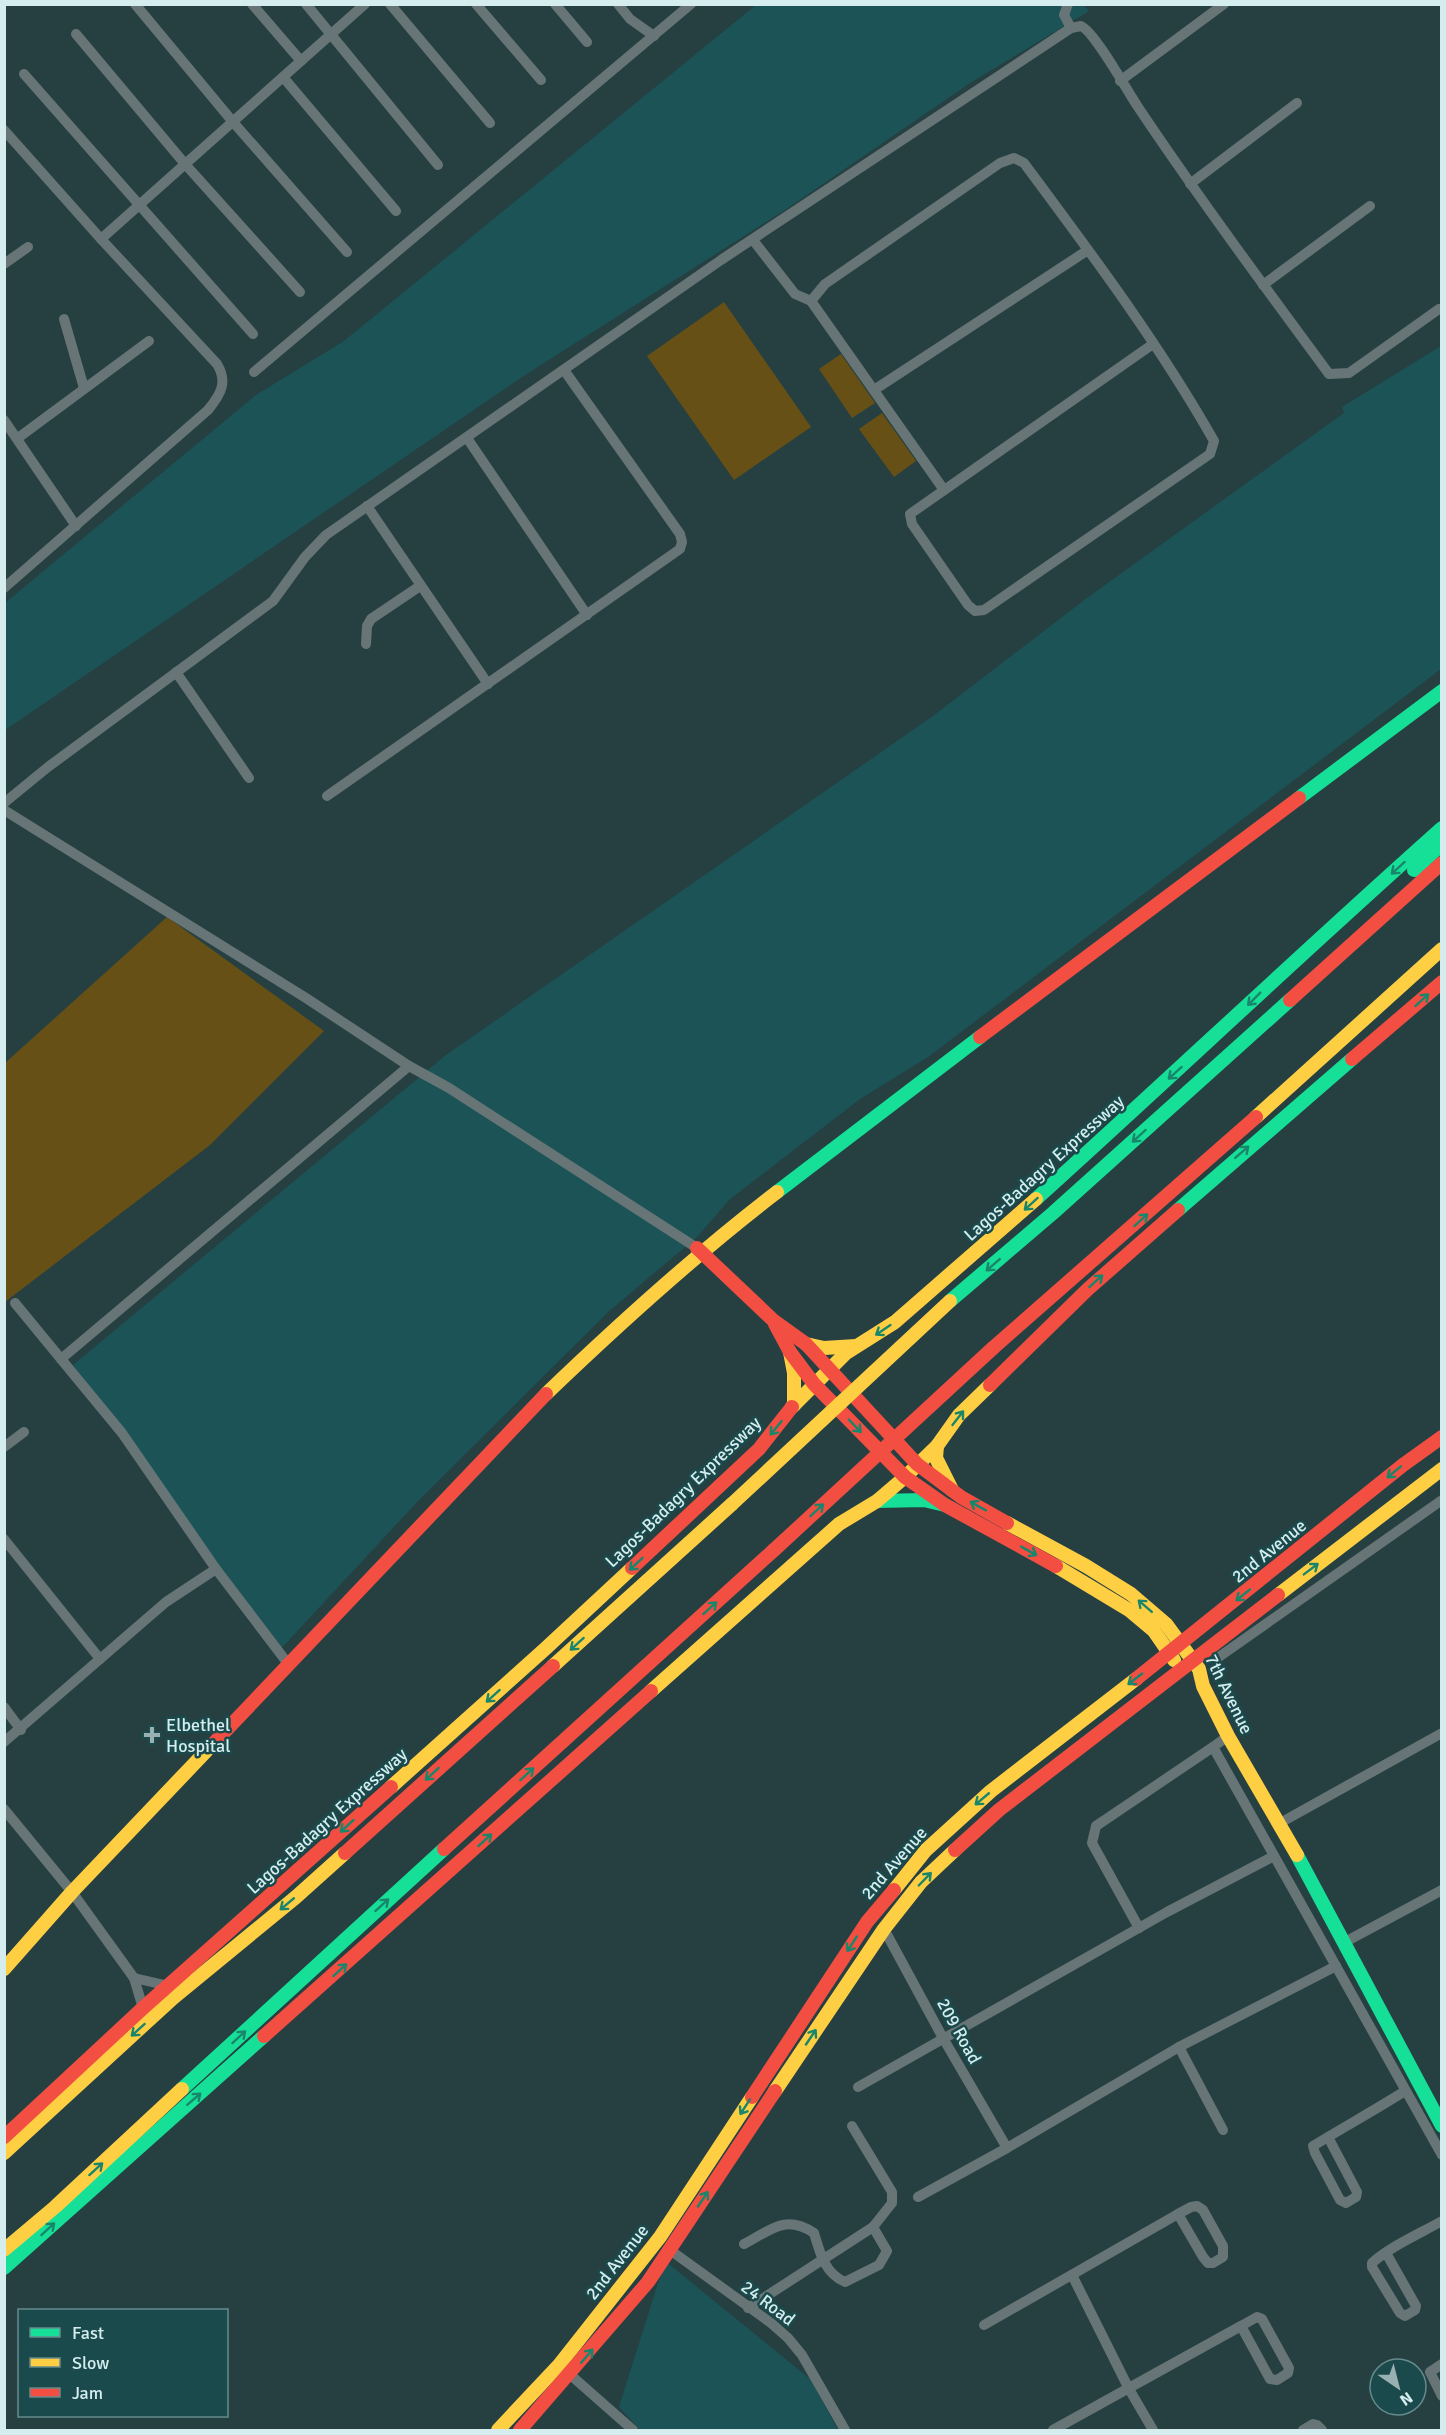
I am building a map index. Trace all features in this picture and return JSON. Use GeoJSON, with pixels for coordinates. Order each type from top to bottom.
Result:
{"type":"FeatureCollection","features":[{"type":"Feature","properties":{"kind":"main road"},"geometry":{"type":"LineString","coordinates":[[4,1957],[525,1414],[699,1251],[1071,961],[1442,683]]}},
{"type":"Feature","properties":{"kind":"main road"},"geometry":{"type":"LineString","coordinates":[[699,1251],[1066,972],[1442,691]]}},
{"type":"Feature","properties":{"kind":"main road","name":"Lagos-Badagry Expressway"},"geometry":{"type":"LineString","coordinates":[[4,2137],[143,2008],[553,1641],[759,1449],[794,1405],[829,1370],[856,1346],[895,1322],[993,1238],[1219,1033],[1268,984],[1442,828]]}},
{"type":"Feature","properties":{"kind":"main road"},"geometry":{"type":"LineString","coordinates":[[1260,1026],[1348,933],[1442,844]]}},
{"type":"Feature","properties":{"kind":"main road","name":"Lagos-Badagry Expressway"},"geometry":{"type":"LineString","coordinates":[[4,2153],[173,1998],[296,1897],[732,1504],[950,1301],[1071,1197],[1442,863]]}},
{"type":"Feature","properties":{"kind":"main road"},"geometry":{"type":"LineString","coordinates":[[4,2250],[55,2207],[315,1966],[993,1348],[1098,1259],[1291,1088],[1442,949]]}},
{"type":"Feature","properties":{"kind":"main road"},"geometry":{"type":"LineString","coordinates":[[1291,1088],[1442,963]]}},
{"type":"Feature","properties":{"kind":"main road"},"geometry":{"type":"LineString","coordinates":[[4,2268],[840,1524],[877,1501],[905,1478],[937,1446],[964,1410],[1088,1289],[1309,1094],[1442,982]]}},
{"type":"Feature","properties":{"kind":"main road"},"geometry":{"type":"LineString","coordinates":[[699,1251],[774,1321],[790,1352],[814,1384],[905,1478],[945,1504],[1129,1610],[1154,1630],[1182,1669],[1203,1686]]}},
{"type":"Feature","properties":{"kind":"main road","name":"7th Avenue"},"geometry":{"type":"LineString","coordinates":[[774,1321],[806,1344],[917,1464],[952,1490],[1131,1594],[1166,1624],[1194,1659],[1203,1686],[1228,1736],[1280,1823],[1346,1942],[1442,2126]]}},
{"type":"Feature","properties":{"kind":"main road"},"geometry":{"type":"LineString","coordinates":[[806,1344],[824,1348],[856,1346]]}},
{"type":"Feature","properties":{"kind":"main road"},"geometry":{"type":"LineString","coordinates":[[790,1352],[795,1379],[794,1405]]}},
{"type":"Feature","properties":{"kind":"main road","name":"2nd Avenue"},"geometry":{"type":"LineString","coordinates":[[498,2430],[559,2365],[660,2237],[867,1922],[894,1886],[926,1850],[960,1817],[1182,1644],[1403,1465],[1442,1437]]}},
{"type":"Feature","properties":{"kind":"main road"},"geometry":{"type":"LineString","coordinates":[[937,1446],[936,1458],[952,1490]]}},
{"type":"Feature","properties":{"kind":"main road","name":"2nd Avenue"},"geometry":{"type":"LineString","coordinates":[[520,2430],[620,2319],[670,2250],[884,1929],[921,1882],[999,1810],[1442,1469]]}},
{"type":"Feature","properties":{"kind":"main road"},"geometry":{"type":"LineString","coordinates":[[877,1501],[924,1500],[945,1504]]}},
{"type":"Feature","properties":{"kind":"main road"},"geometry":{"type":"LineString","coordinates":[[4,1969],[70,1889]]}},
{"type":"Feature","properties":{"kind":"street"},"geometry":{"type":"LineString","coordinates":[[135,4],[233,122],[347,252]]}},
{"type":"Feature","properties":{"kind":"street"},"geometry":{"type":"LineString","coordinates":[[252,4],[301,61]]}},
{"type":"Feature","properties":{"kind":"street"},"geometry":{"type":"LineString","coordinates":[[306,4],[438,165]]}},
{"type":"Feature","properties":{"kind":"street"},"geometry":{"type":"LineString","coordinates":[[101,239],[365,4]]}},
{"type":"Feature","properties":{"kind":"street"},"geometry":{"type":"LineString","coordinates":[[390,4],[490,123]]}},
{"type":"Feature","properties":{"kind":"street"},"geometry":{"type":"LineString","coordinates":[[476,4],[541,80]]}},
{"type":"Feature","properties":{"kind":"street"},"geometry":{"type":"LineString","coordinates":[[555,4],[587,42]]}},
{"type":"Feature","properties":{"kind":"street"},"geometry":{"type":"LineString","coordinates":[[618,4],[630,19],[654,36]]}},
{"type":"Feature","properties":{"kind":"street"},"geometry":{"type":"LineString","coordinates":[[254,372],[691,4]]}},
{"type":"Feature","properties":{"kind":"street"},"geometry":{"type":"LineString","coordinates":[[1068,4],[1064,15],[1071,28]]}},
{"type":"Feature","properties":{"kind":"street"},"geometry":{"type":"LineString","coordinates":[[1120,81],[1224,4]]}},
{"type":"Feature","properties":{"kind":"street"},"geometry":{"type":"LineString","coordinates":[[4,802],[273,602],[314,546],[367,506],[753,240],[1071,28],[1081,26],[1086,28],[1190,184],[1329,374],[1339,375],[1349,372],[1439,309]]}},
{"type":"Feature","properties":{"kind":"street"},"geometry":{"type":"LineString","coordinates":[[76,34],[185,164],[300,292]]}},
{"type":"Feature","properties":{"kind":"street"},"geometry":{"type":"LineString","coordinates":[[24,74],[253,334]]}},
{"type":"Feature","properties":{"kind":"street"},"geometry":{"type":"LineString","coordinates":[[283,77],[396,211]]}},
{"type":"Feature","properties":{"kind":"street"},"geometry":{"type":"LineString","coordinates":[[1190,184],[1297,103]]}},
{"type":"Feature","properties":{"kind":"street"},"geometry":{"type":"LineString","coordinates":[[4,130],[217,364],[223,374],[223,386],[219,397],[208,410],[4,588]]}},
{"type":"Feature","properties":{"kind":"street"},"geometry":{"type":"LineString","coordinates":[[811,301],[825,284],[1000,163],[1014,159],[1024,163],[1088,250],[1153,344],[1214,441],[1210,454],[984,610],[975,611],[968,605],[912,524],[910,514],[1153,344]]}},
{"type":"Feature","properties":{"kind":"street"},"geometry":{"type":"LineString","coordinates":[[1263,285],[1370,206]]}},
{"type":"Feature","properties":{"kind":"street"},"geometry":{"type":"LineString","coordinates":[[753,240],[795,294],[811,301],[944,490]]}},
{"type":"Feature","properties":{"kind":"street"},"geometry":{"type":"LineString","coordinates":[[4,264],[28,247]]}},
{"type":"Feature","properties":{"kind":"street"},"geometry":{"type":"LineString","coordinates":[[874,390],[1088,250]]}},
{"type":"Feature","properties":{"kind":"street"},"geometry":{"type":"LineString","coordinates":[[64,319],[84,388]]}},
{"type":"Feature","properties":{"kind":"street"},"geometry":{"type":"LineString","coordinates":[[18,438],[149,341]]}},
{"type":"Feature","properties":{"kind":"street"},"geometry":{"type":"LineString","coordinates":[[327,796],[680,549],[682,542],[680,534],[564,370]]}},
{"type":"Feature","properties":{"kind":"street"},"geometry":{"type":"LineString","coordinates":[[4,420],[76,526]]}},
{"type":"Feature","properties":{"kind":"street"},"geometry":{"type":"LineString","coordinates":[[467,438],[587,615]]}},
{"type":"Feature","properties":{"kind":"street"},"geometry":{"type":"LineString","coordinates":[[367,506],[488,684]]}},
{"type":"Feature","properties":{"kind":"street"},"geometry":{"type":"LineString","coordinates":[[366,644],[367,626],[371,619],[420,586]]}},
{"type":"Feature","properties":{"kind":"street"},"geometry":{"type":"LineString","coordinates":[[176,672],[249,778]]}},
{"type":"Feature","properties":{"kind":"street"},"geometry":{"type":"LineString","coordinates":[[4,810],[306,998],[409,1066],[449,1088],[699,1251]]}},
{"type":"Feature","properties":{"kind":"street"},"geometry":{"type":"LineString","coordinates":[[62,1359],[409,1066]]}},
{"type":"Feature","properties":{"kind":"street"},"geometry":{"type":"LineString","coordinates":[[15,1303],[122,1433],[216,1569],[287,1662]]}},
{"type":"Feature","properties":{"kind":"street"},"geometry":{"type":"LineString","coordinates":[[4,1448],[24,1432]]}},
{"type":"Feature","properties":{"kind":"street"},"geometry":{"type":"LineString","coordinates":[[1216,1659],[1442,1500]]}},
{"type":"Feature","properties":{"kind":"street"},"geometry":{"type":"LineString","coordinates":[[4,1539],[100,1659]]}},
{"type":"Feature","properties":{"kind":"street"},"geometry":{"type":"LineString","coordinates":[[4,1742],[21,1730],[166,1602],[216,1569]]}},
{"type":"Feature","properties":{"kind":"street"},"geometry":{"type":"LineString","coordinates":[[4,1707],[21,1730]]}},
{"type":"Feature","properties":{"kind":"street"},"geometry":{"type":"LineString","coordinates":[[1280,1823],[1442,1732]]}},
{"type":"Feature","properties":{"kind":"street"},"geometry":{"type":"LineString","coordinates":[[1139,1928],[1092,1843],[1096,1826],[1228,1736]]}},
{"type":"Feature","properties":{"kind":"street"},"geometry":{"type":"LineString","coordinates":[[1213,1747],[1442,2155]]}},
{"type":"Feature","properties":{"kind":"street"},"geometry":{"type":"LineString","coordinates":[[4,1809],[70,1889],[134,1978],[143,2008]]}},
{"type":"Feature","properties":{"kind":"street"},"geometry":{"type":"LineString","coordinates":[[858,2087],[1139,1928],[1274,1856]]}},
{"type":"Feature","properties":{"kind":"street"},"geometry":{"type":"LineString","coordinates":[[1346,1942],[1442,1890]]}},
{"type":"Feature","properties":{"kind":"street","name":"209 Road"},"geometry":{"type":"LineString","coordinates":[[884,1929],[943,2038],[1007,2148]]}},
{"type":"Feature","properties":{"kind":"street"},"geometry":{"type":"LineString","coordinates":[[918,2197],[1007,2148],[1179,2047],[1336,1966]]}},
{"type":"Feature","properties":{"kind":"street"},"geometry":{"type":"LineString","coordinates":[[134,1978],[170,1986]]}},
{"type":"Feature","properties":{"kind":"street"},"geometry":{"type":"LineString","coordinates":[[1179,2047],[1223,2130]]}},
{"type":"Feature","properties":{"kind":"street"},"geometry":{"type":"LineString","coordinates":[[1328,2137],[1357,2192],[1356,2198],[1346,2203],[1340,2200],[1313,2146],[1328,2137],[1406,2091]]}},
{"type":"Feature","properties":{"kind":"street"},"geometry":{"type":"LineString","coordinates":[[748,2308],[873,2227],[892,2203],[892,2192],[852,2126]]}},
{"type":"Feature","properties":{"kind":"street"},"geometry":{"type":"LineString","coordinates":[[984,2325],[1191,2206],[1197,2206],[1203,2210],[1223,2246],[1223,2257],[1213,2263],[1208,2263],[1178,2214]]}},
{"type":"Feature","properties":{"kind":"street"},"geometry":{"type":"LineString","coordinates":[[1386,2253],[1416,2306],[1415,2310],[1406,2316],[1400,2313],[1371,2263],[1386,2253],[1442,2221]]}},
{"type":"Feature","properties":{"kind":"street"},"geometry":{"type":"LineString","coordinates":[[744,2244],[784,2223],[797,2223],[814,2232],[830,2273],[845,2282],[879,2265],[887,2251],[873,2227]]}},
{"type":"Feature","properties":{"kind":"street","name":"24 Road"},"geometry":{"type":"LineString","coordinates":[[670,2250],[771,2323],[802,2355],[845,2430]]}},
{"type":"Feature","properties":{"kind":"street"},"geometry":{"type":"LineString","coordinates":[[1072,2275],[1130,2390],[1153,2430]]}},
{"type":"Feature","properties":{"kind":"street"},"geometry":{"type":"LineString","coordinates":[[1053,2430],[1130,2390],[1241,2326],[1257,2317],[1262,2319],[1289,2368],[1288,2373],[1277,2380],[1270,2379],[1241,2326]]}},
{"type":"Feature","properties":{"kind":"street"},"geometry":{"type":"LineString","coordinates":[[1442,2364],[1430,2372],[1442,2396]]}},
{"type":"Feature","properties":{"kind":"street"},"geometry":{"type":"LineString","coordinates":[[559,2365],[633,2430]]}},
{"type":"Feature","properties":{"kind":"street"},"geometry":{"type":"LineString","coordinates":[[1303,2430],[1313,2424],[1322,2430]]}},
{"type":"Feature","properties":{"kind":"shaded area"},"geometry":{"type":"Polygon","coordinates":[[[1082,4],[1089,11],[970,83],[785,210],[525,375],[5,730],[5,603],[256,395],[344,341],[756,5],[1082,4]]]}},
{"type":"Feature","properties":{"kind":"shaded area"},"geometry":{"type":"Polygon","coordinates":[[[724,302],[811,427],[734,480],[647,356],[724,302]]]}},
{"type":"Feature","properties":{"kind":"shaded area"},"geometry":{"type":"Polygon","coordinates":[[[1441,346],[1441,669],[928,1057],[860,1099],[729,1200],[698,1236],[607,1313],[417,1502],[276,1654],[126,1434],[73,1365],[446,1055],[933,716],[1087,598],[1344,413],[1342,407],[1441,346]]]}},
{"type":"Feature","properties":{"kind":"shaded area"},"geometry":{"type":"Polygon","coordinates":[[[841,354],[875,403],[852,418],[819,369],[841,354]]]}},
{"type":"Feature","properties":{"kind":"shaded area"},"geometry":{"type":"Polygon","coordinates":[[[882,413],[916,461],[894,477],[859,429],[882,413]]]}},
{"type":"Feature","properties":{"kind":"shaded area"},"geometry":{"type":"Polygon","coordinates":[[[167,917],[324,1031],[210,1145],[5,1302],[5,1063],[167,917]]]}},
{"type":"Feature","properties":{"kind":"shaded area"},"geometry":{"type":"Polygon","coordinates":[[[665,2261],[810,2379],[838,2430],[640,2430],[619,2407],[665,2261]]]}},
{"type":"Feature","properties":{"kind":"traffic: fast"},"geometry":{"type":"LineString","coordinates":[[1299,798],[1442,691]]}},
{"type":"Feature","properties":{"kind":"traffic: fast"},"geometry":{"type":"LineString","coordinates":[[1036,1199],[1442,828]]}},
{"type":"Feature","properties":{"kind":"traffic: fast"},"geometry":{"type":"LineString","coordinates":[[1414,870],[1442,844]]}},
{"type":"Feature","properties":{"kind":"traffic: fast"},"geometry":{"type":"LineString","coordinates":[[950,1301],[1053,1213],[1290,1000]]}},
{"type":"Feature","properties":{"kind":"traffic: fast"},"geometry":{"type":"LineString","coordinates":[[777,1192],[980,1037]]}},
{"type":"Feature","properties":{"kind":"traffic: fast"},"geometry":{"type":"LineString","coordinates":[[1178,1210],[1352,1059]]}},
{"type":"Feature","properties":{"kind":"traffic: fast"},"geometry":{"type":"LineString","coordinates":[[877,1501],[924,1500],[945,1505]]}},
{"type":"Feature","properties":{"kind":"traffic: fast"},"geometry":{"type":"LineString","coordinates":[[182,2089],[444,1849]]}},
{"type":"Feature","properties":{"kind":"traffic: fast"},"geometry":{"type":"LineString","coordinates":[[1297,1855],[1442,2126]]}},
{"type":"Feature","properties":{"kind":"traffic: fast"},"geometry":{"type":"LineString","coordinates":[[4,2268],[264,2036]]}},
{"type":"Feature","properties":{"kind":"traffic: slow"},"geometry":{"type":"LineString","coordinates":[[1256,1117],[1442,949]]}},
{"type":"Feature","properties":{"kind":"traffic: slow"},"geometry":{"type":"LineString","coordinates":[[546,1394],[659,1290],[777,1192]]}},
{"type":"Feature","properties":{"kind":"traffic: slow"},"geometry":{"type":"LineString","coordinates":[[792,1407],[846,1353],[895,1322],[1036,1199]]}},
{"type":"Feature","properties":{"kind":"traffic: slow"},"geometry":{"type":"LineString","coordinates":[[732,1504],[950,1301]]}},
{"type":"Feature","properties":{"kind":"traffic: slow"},"geometry":{"type":"LineString","coordinates":[[806,1344],[824,1348],[856,1346]]}},
{"type":"Feature","properties":{"kind":"traffic: slow"},"geometry":{"type":"LineString","coordinates":[[790,1352],[794,1373],[794,1405]]}},
{"type":"Feature","properties":{"kind":"traffic: slow"},"geometry":{"type":"LineString","coordinates":[[651,1691],[839,1524],[877,1501],[905,1477],[937,1446],[959,1415],[990,1385]]}},
{"type":"Feature","properties":{"kind":"traffic: slow"},"geometry":{"type":"LineString","coordinates":[[937,1446],[936,1458],[952,1490]]}},
{"type":"Feature","properties":{"kind":"traffic: slow"},"geometry":{"type":"LineString","coordinates":[[1278,1595],[1442,1469]]}},
{"type":"Feature","properties":{"kind":"traffic: slow"},"geometry":{"type":"LineString","coordinates":[[553,1666],[732,1504]]}},
{"type":"Feature","properties":{"kind":"traffic: slow"},"geometry":{"type":"LineString","coordinates":[[1007,1523],[1086,1566],[1131,1594],[1166,1624],[1199,1669],[1203,1686],[1228,1736],[1297,1855]]}},
{"type":"Feature","properties":{"kind":"traffic: slow"},"geometry":{"type":"LineString","coordinates":[[1056,1566],[1129,1610],[1154,1631],[1174,1660]]}},
{"type":"Feature","properties":{"kind":"traffic: slow"},"geometry":{"type":"LineString","coordinates":[[391,1787],[632,1568]]}},
{"type":"Feature","properties":{"kind":"traffic: slow"},"geometry":{"type":"LineString","coordinates":[[894,1890],[926,1850],[991,1791],[1136,1679]]}},
{"type":"Feature","properties":{"kind":"traffic: slow"},"geometry":{"type":"LineString","coordinates":[[4,1969],[72,1892],[213,1744]]}},
{"type":"Feature","properties":{"kind":"traffic: slow"},"geometry":{"type":"LineString","coordinates":[[775,2091],[884,1929],[921,1882],[955,1850]]}},
{"type":"Feature","properties":{"kind":"traffic: slow"},"geometry":{"type":"LineString","coordinates":[[4,2153],[173,1998],[296,1897],[345,1853]]}},
{"type":"Feature","properties":{"kind":"traffic: slow"},"geometry":{"type":"LineString","coordinates":[[4,2250],[55,2207],[182,2089]]}},
{"type":"Feature","properties":{"kind":"traffic: slow"},"geometry":{"type":"LineString","coordinates":[[498,2430],[559,2365],[660,2237],[752,2097]]}},
{"type":"Feature","properties":{"kind":"traffic: jam"},"geometry":{"type":"LineString","coordinates":[[980,1037],[1299,798]]}},
{"type":"Feature","properties":{"kind":"traffic: jam"},"geometry":{"type":"LineString","coordinates":[[1290,1000],[1442,863]]}},
{"type":"Feature","properties":{"kind":"traffic: jam"},"geometry":{"type":"LineString","coordinates":[[1352,1059],[1442,982]]}},
{"type":"Feature","properties":{"kind":"traffic: jam"},"geometry":{"type":"LineString","coordinates":[[993,1348],[1256,1117]]}},
{"type":"Feature","properties":{"kind":"traffic: jam"},"geometry":{"type":"LineString","coordinates":[[990,1385],[1088,1289],[1178,1210]]}},
{"type":"Feature","properties":{"kind":"traffic: jam"},"geometry":{"type":"LineString","coordinates":[[697,1248],[774,1321],[806,1344],[917,1464],[961,1497],[1007,1523]]}},
{"type":"Feature","properties":{"kind":"traffic: jam"},"geometry":{"type":"LineString","coordinates":[[775,1324],[790,1352],[814,1384],[905,1477],[945,1505],[1056,1566]]}},
{"type":"Feature","properties":{"kind":"traffic: jam"},"geometry":{"type":"LineString","coordinates":[[774,1550],[993,1348]]}},
{"type":"Feature","properties":{"kind":"traffic: jam"},"geometry":{"type":"LineString","coordinates":[[213,1744],[546,1394]]}},
{"type":"Feature","properties":{"kind":"traffic: jam"},"geometry":{"type":"LineString","coordinates":[[632,1568],[759,1449],[792,1407]]}},
{"type":"Feature","properties":{"kind":"traffic: jam"},"geometry":{"type":"LineString","coordinates":[[1136,1679],[1403,1465],[1442,1437]]}},
{"type":"Feature","properties":{"kind":"traffic: jam"},"geometry":{"type":"LineString","coordinates":[[444,1849],[774,1550]]}},
{"type":"Feature","properties":{"kind":"traffic: jam"},"geometry":{"type":"LineString","coordinates":[[955,1850],[999,1810],[1278,1595]]}},
{"type":"Feature","properties":{"kind":"traffic: jam"},"geometry":{"type":"LineString","coordinates":[[345,1853],[553,1666]]}},
{"type":"Feature","properties":{"kind":"traffic: jam"},"geometry":{"type":"LineString","coordinates":[[264,2036],[651,1691]]}},
{"type":"Feature","properties":{"kind":"traffic: jam"},"geometry":{"type":"LineString","coordinates":[[4,2137],[143,2008],[391,1787]]}},
{"type":"Feature","properties":{"kind":"traffic: jam"},"geometry":{"type":"LineString","coordinates":[[752,2097],[867,1922],[894,1890]]}},
{"type":"Feature","properties":{"kind":"traffic: jam"},"geometry":{"type":"LineString","coordinates":[[520,2430],[648,2282],[775,2091]]}},
{"type":"Feature","properties":{"kind":"place","name":"Elbethel Hospital"},"geometry":{"type":"Point","coordinates":[152,1735]}}]}
